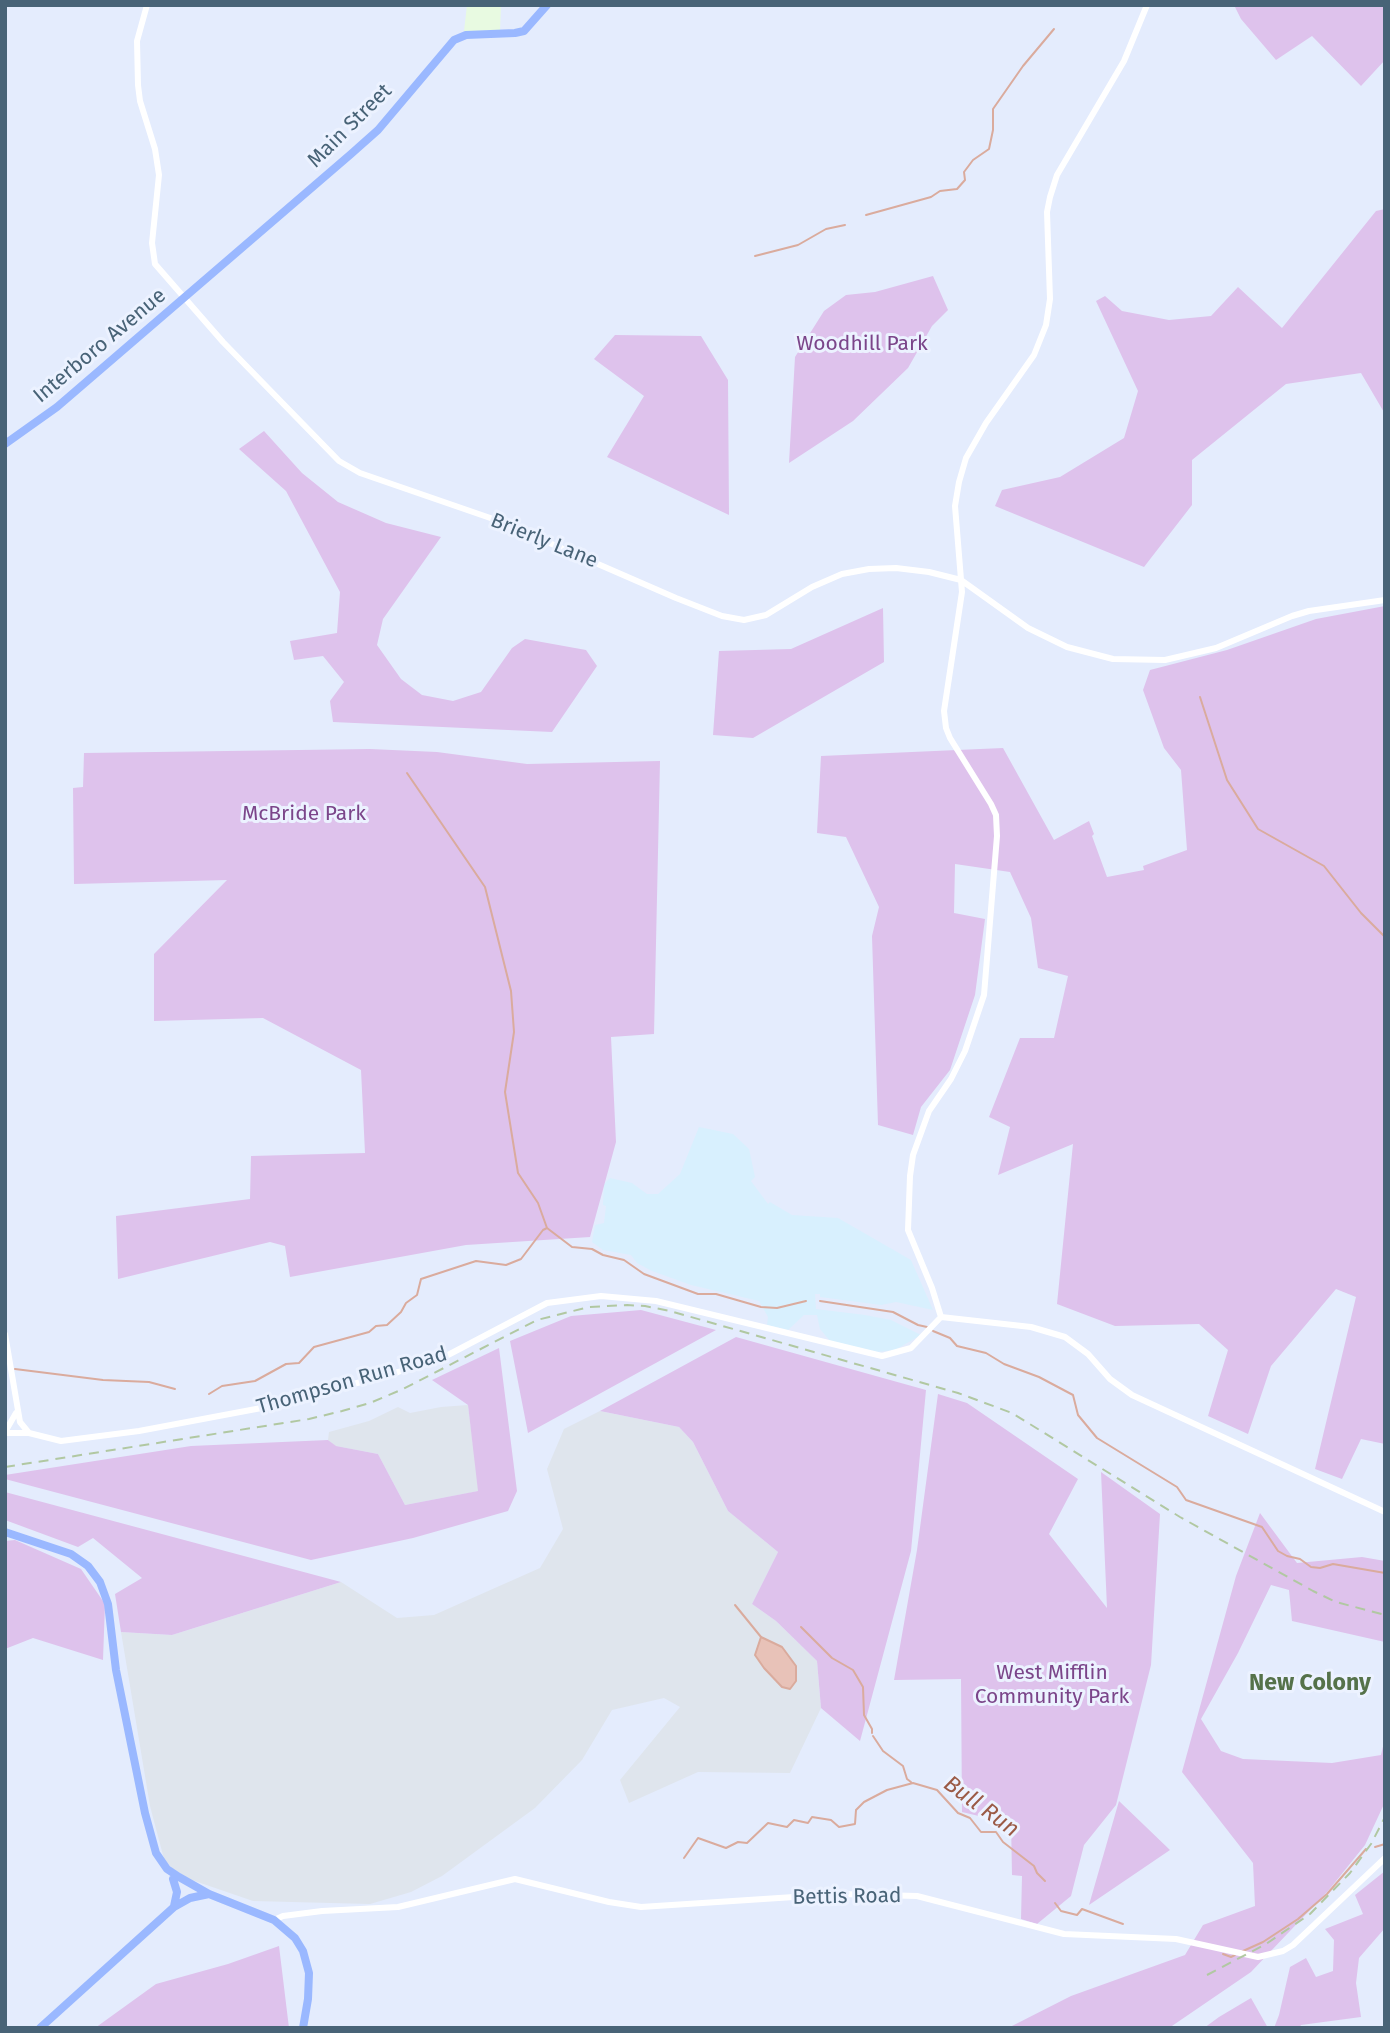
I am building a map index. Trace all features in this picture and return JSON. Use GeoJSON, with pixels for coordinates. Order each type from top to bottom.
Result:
{"type":"FeatureCollection","features":[{"type":"Feature","properties":{"kind":"main road","name":"Main Street"},"geometry":{"type":"LineString","coordinates":[[183,298],[378,130],[454,40],[466,35],[524,31],[547,5]]}},
{"type":"Feature","properties":{"kind":"main road","name":"Interboro Avenue"},"geometry":{"type":"LineString","coordinates":[[5,444],[57,407],[183,298]]}},
{"type":"Feature","properties":{"kind":"main road"},"geometry":{"type":"LineString","coordinates":[[5,1532],[71,1554],[88,1566],[100,1581],[108,1604],[116,1670],[145,1813],[159,1865],[173,1879],[193,1886]]}},
{"type":"Feature","properties":{"kind":"main road"},"geometry":{"type":"LineString","coordinates":[[156,1853],[167,1869],[193,1886],[209,1895],[274,1920],[295,1938],[307,1962],[310,1984],[303,2028]]}},
{"type":"Feature","properties":{"kind":"main road"},"geometry":{"type":"LineString","coordinates":[[173,1879],[177,1892],[174,1907]]}},
{"type":"Feature","properties":{"kind":"main road"},"geometry":{"type":"LineString","coordinates":[[40,2028],[174,1907],[190,1898],[209,1895]]}},
{"type":"Feature","properties":{"kind":"street","name":"Brierly Lane"},"geometry":{"type":"LineString","coordinates":[[147,5],[137,41],[138,85],[159,174],[152,255],[155,264],[183,298],[300,421],[349,468],[382,482],[499,521],[722,616],[744,620],[755,620],[766,615],[812,587],[842,574],[896,568],[961,580],[976,588],[1018,621],[1051,640],[1095,655],[1127,660],[1165,660],[1216,648],[1309,611],[1385,600]]}},
{"type":"Feature","properties":{"kind":"street"},"geometry":{"type":"LineString","coordinates":[[1147,5],[1125,61],[1077,141],[1054,186],[1047,212],[1051,271],[1046,325],[1028,366],[986,423],[966,458],[958,482],[955,506],[962,592],[944,711],[946,728],[996,815],[998,836],[984,995],[965,1051],[951,1079],[929,1111],[913,1155],[908,1230],[941,1317],[1031,1327],[1065,1337],[1088,1354],[1111,1379],[1132,1395],[1385,1512]]}},
{"type":"Feature","properties":{"kind":"street","name":"Thompson Run Road"},"geometry":{"type":"LineString","coordinates":[[16,1411],[5,1433],[29,1433],[51,1440],[72,1441],[272,1406],[448,1356],[547,1303],[601,1296],[656,1301],[883,1356],[911,1348],[941,1317]]}},
{"type":"Feature","properties":{"kind":"street"},"geometry":{"type":"LineString","coordinates":[[5,1334],[16,1411],[20,1422],[29,1433]]}},
{"type":"Feature","properties":{"kind":"street","name":"Bettis Road"},"geometry":{"type":"LineString","coordinates":[[274,1920],[322,1910],[405,1906],[492,1882],[515,1879],[641,1907],[840,1894],[917,1896],[1064,1934],[1177,1938],[1233,1952],[1266,1956],[1293,1945],[1385,1858]]}},
{"type":"Feature","properties":{"kind":"shaded area"},"geometry":{"type":"Polygon","coordinates":[[[467,5],[501,5],[500,31],[464,31],[467,5]]]}},
{"type":"Feature","properties":{"kind":"shaded area"},"geometry":{"type":"Polygon","coordinates":[[[699,1127],[733,1134],[749,1149],[755,1177],[751,1181],[768,1204],[770,1202],[792,1215],[838,1218],[911,1260],[933,1310],[896,1302],[881,1305],[820,1297],[820,1294],[815,1294],[816,1309],[891,1320],[921,1335],[895,1350],[877,1352],[830,1341],[820,1329],[817,1315],[804,1315],[788,1330],[767,1325],[768,1317],[759,1301],[691,1285],[652,1271],[637,1263],[631,1255],[603,1250],[592,1242],[595,1225],[604,1223],[604,1184],[610,1178],[632,1183],[647,1194],[658,1194],[680,1174],[699,1127]]]}},
{"type":"Feature","properties":{"kind":"shaded area"},"geometry":{"type":"Polygon","coordinates":[[[468,1405],[479,1491],[405,1505],[378,1454],[335,1446],[328,1440],[329,1432],[369,1421],[398,1407],[410,1413],[468,1405]]]}},
{"type":"Feature","properties":{"kind":"shaded area"},"geometry":{"type":"Polygon","coordinates":[[[600,1411],[679,1427],[693,1442],[728,1511],[778,1552],[752,1604],[776,1621],[817,1661],[821,1708],[790,1773],[698,1772],[629,1803],[620,1780],[680,1707],[664,1698],[612,1710],[582,1760],[535,1808],[442,1876],[411,1892],[370,1904],[253,1901],[189,1879],[172,1868],[164,1859],[150,1806],[121,1632],[172,1635],[341,1582],[397,1618],[434,1615],[540,1568],[563,1529],[547,1469],[564,1429],[600,1411]]]}},
{"type":"Feature","properties":{"kind":"shaded area"},"geometry":{"type":"Polygon","coordinates":[[[761,1637],[782,1647],[796,1666],[796,1681],[790,1689],[782,1687],[755,1655],[761,1637]]]}},
{"type":"Feature","properties":{"kind":"green space"},"geometry":{"type":"Polygon","coordinates":[[[1234,5],[1385,5],[1385,60],[1361,86],[1312,36],[1276,60],[1241,19],[1234,5]]]}},
{"type":"Feature","properties":{"kind":"green space"},"geometry":{"type":"Polygon","coordinates":[[[1385,209],[1385,414],[1361,373],[1286,384],[1192,460],[1192,505],[1144,567],[995,506],[1002,490],[1060,477],[1124,438],[1138,391],[1096,301],[1105,296],[1122,311],[1169,320],[1211,316],[1238,287],[1282,328],[1376,211],[1385,209]]]}},
{"type":"Feature","properties":{"kind":"green space","name":"Woodhill Park"},"geometry":{"type":"Polygon","coordinates":[[[933,276],[948,310],[932,326],[908,368],[853,421],[789,463],[795,357],[824,311],[846,295],[875,292],[933,276]]]}},
{"type":"Feature","properties":{"kind":"green space"},"geometry":{"type":"Polygon","coordinates":[[[615,335],[701,336],[728,380],[729,515],[607,457],[644,396],[594,359],[615,335]]]}},
{"type":"Feature","properties":{"kind":"green space"},"geometry":{"type":"Polygon","coordinates":[[[264,431],[302,473],[338,502],[386,523],[441,537],[383,619],[377,645],[401,679],[422,695],[453,701],[481,692],[512,648],[525,639],[586,650],[597,666],[552,732],[333,722],[330,701],[344,682],[323,656],[294,660],[290,641],[337,633],[340,592],[286,491],[239,449],[264,431]]]}},
{"type":"Feature","properties":{"kind":"green space"},"geometry":{"type":"Polygon","coordinates":[[[1385,606],[1385,1444],[1361,1439],[1342,1479],[1315,1469],[1356,1297],[1336,1289],[1271,1366],[1248,1434],[1208,1416],[1228,1350],[1199,1324],[1115,1326],[1057,1304],[1073,1144],[998,1175],[1010,1127],[989,1117],[1020,1038],[1054,1038],[1068,976],[1038,968],[1031,918],[1010,872],[955,864],[954,913],[985,919],[975,995],[950,1070],[921,1107],[913,1135],[878,1125],[872,936],[879,907],[846,837],[817,833],[821,756],[1003,748],[1054,840],[1089,821],[1107,877],[1144,870],[1143,866],[1187,850],[1181,770],[1164,748],[1143,690],[1150,670],[1227,650],[1316,619],[1385,606]]]}},
{"type":"Feature","properties":{"kind":"green space"},"geometry":{"type":"Polygon","coordinates":[[[883,608],[884,662],[753,738],[713,735],[719,651],[791,649],[883,608]]]}},
{"type":"Feature","properties":{"kind":"green space","name":"McBride Park"},"geometry":{"type":"Polygon","coordinates":[[[370,749],[437,752],[527,764],[660,761],[654,1034],[611,1037],[616,1142],[590,1237],[466,1245],[290,1277],[285,1246],[270,1242],[118,1279],[116,1216],[250,1199],[251,1156],[365,1153],[361,1070],[263,1018],[154,1021],[154,954],[227,880],[74,884],[73,788],[83,787],[84,753],[370,749]]]}},
{"type":"Feature","properties":{"kind":"green space"},"geometry":{"type":"Polygon","coordinates":[[[641,1310],[716,1330],[528,1433],[510,1341],[571,1316],[641,1310]]]}},
{"type":"Feature","properties":{"kind":"green space"},"geometry":{"type":"Polygon","coordinates":[[[736,1337],[926,1390],[911,1551],[860,1741],[821,1708],[817,1661],[776,1621],[752,1604],[778,1552],[728,1511],[693,1442],[679,1427],[600,1411],[736,1337]]]}},
{"type":"Feature","properties":{"kind":"green space"},"geometry":{"type":"Polygon","coordinates":[[[499,1348],[517,1491],[508,1511],[413,1538],[311,1560],[5,1479],[5,1475],[191,1446],[328,1440],[336,1446],[378,1454],[405,1505],[478,1491],[468,1405],[432,1380],[499,1348]]]}},
{"type":"Feature","properties":{"kind":"green space","name":"West Mifflin Community Park"},"geometry":{"type":"Polygon","coordinates":[[[938,1394],[967,1403],[1078,1479],[1049,1534],[1107,1608],[1101,1472],[1160,1514],[1151,1665],[1116,1805],[1084,1845],[1071,1896],[1037,1924],[1021,1919],[1022,1876],[1012,1875],[1011,1822],[962,1812],[961,1679],[894,1680],[917,1550],[938,1394]]]}},
{"type":"Feature","properties":{"kind":"green space"},"geometry":{"type":"Polygon","coordinates":[[[5,1492],[341,1582],[172,1635],[121,1632],[115,1594],[142,1578],[93,1538],[78,1547],[5,1520],[5,1492]]]}},
{"type":"Feature","properties":{"kind":"green space"},"geometry":{"type":"Polygon","coordinates":[[[1260,1513],[1297,1563],[1362,1557],[1385,1561],[1385,1642],[1292,1621],[1289,1590],[1271,1585],[1238,1653],[1201,1719],[1221,1751],[1243,1759],[1332,1763],[1381,1755],[1385,1738],[1385,1802],[1365,1845],[1328,1891],[1251,1972],[1169,2028],[1008,2028],[1071,1996],[1185,1955],[1203,1925],[1255,1906],[1253,1863],[1182,1772],[1236,1576],[1260,1513]]]}},
{"type":"Feature","properties":{"kind":"green space"},"geometry":{"type":"Polygon","coordinates":[[[15,1540],[81,1569],[105,1604],[103,1660],[33,1638],[5,1649],[5,1541],[15,1540]]]}},
{"type":"Feature","properties":{"kind":"green space"},"geometry":{"type":"Polygon","coordinates":[[[1119,1801],[1170,1850],[1089,1905],[1119,1801]]]}},
{"type":"Feature","properties":{"kind":"green space"},"geometry":{"type":"Polygon","coordinates":[[[1385,1871],[1385,1928],[1359,1958],[1356,1983],[1361,2017],[1301,2025],[1299,2028],[1274,2028],[1290,1967],[1306,1958],[1316,1977],[1333,1971],[1334,1940],[1325,1929],[1363,1914],[1355,1895],[1385,1871]]]}},
{"type":"Feature","properties":{"kind":"green space"},"geometry":{"type":"Polygon","coordinates":[[[279,1946],[289,2028],[95,2028],[156,1984],[228,1964],[279,1946]]]}},
{"type":"Feature","properties":{"kind":"green space"},"geometry":{"type":"Polygon","coordinates":[[[1251,1998],[1268,2028],[1204,2028],[1219,2017],[1251,1998]]]}},
{"type":"Feature","properties":{"kind":"waterway"},"geometry":{"type":"LineString","coordinates":[[866,215],[931,197],[940,191],[957,189],[965,180],[964,172],[973,160],[989,149],[993,109],[1023,66],[1054,29]]}},
{"type":"Feature","properties":{"kind":"waterway"},"geometry":{"type":"LineString","coordinates":[[755,256],[798,245],[826,229],[845,225]]}},
{"type":"Feature","properties":{"kind":"waterway"},"geometry":{"type":"LineString","coordinates":[[1200,697],[1227,780],[1258,829],[1324,866],[1361,913],[1385,937]]}},
{"type":"Feature","properties":{"kind":"waterway"},"geometry":{"type":"LineString","coordinates":[[407,773],[485,887],[511,991],[514,1032],[505,1092],[518,1173],[538,1203],[547,1228]]}},
{"type":"Feature","properties":{"kind":"waterway"},"geometry":{"type":"LineString","coordinates":[[209,1394],[222,1386],[255,1381],[286,1364],[299,1363],[314,1347],[369,1332],[376,1326],[387,1325],[406,1303],[417,1295],[421,1279],[476,1261],[506,1265],[521,1259],[547,1228],[572,1247],[592,1249],[624,1260],[644,1274],[698,1294],[716,1294],[761,1307],[777,1308],[806,1301]]}},
{"type":"Feature","properties":{"kind":"waterway"},"geometry":{"type":"LineString","coordinates":[[820,1301],[893,1312],[927,1327]]}},
{"type":"Feature","properties":{"kind":"waterway"},"geometry":{"type":"LineString","coordinates":[[933,1331],[950,1338],[957,1346],[986,1353],[1073,1395],[1078,1415],[1097,1438],[1177,1487],[1186,1500],[1262,1527],[1278,1551],[1287,1556],[1300,1559],[1311,1567],[1320,1568],[1333,1564],[1385,1573]]}},
{"type":"Feature","properties":{"kind":"waterway"},"geometry":{"type":"LineString","coordinates":[[15,1369],[103,1380],[149,1382],[175,1389]]}},
{"type":"Feature","properties":{"kind":"waterway"},"geometry":{"type":"LineString","coordinates":[[735,1605],[761,1637]]}},
{"type":"Feature","properties":{"kind":"waterway"},"geometry":{"type":"LineString","coordinates":[[801,1627],[832,1658],[853,1670],[863,1687],[864,1715],[872,1733]]}},
{"type":"Feature","properties":{"kind":"waterway"},"geometry":{"type":"LineString","coordinates":[[873,1736],[883,1751],[903,1766],[907,1779],[911,1782]]}},
{"type":"Feature","properties":{"kind":"waterway","name":"Bull Run"},"geometry":{"type":"LineString","coordinates":[[684,1858],[698,1838],[726,1848],[738,1842],[747,1843],[768,1823],[787,1827],[794,1820],[808,1823],[812,1817],[831,1820],[839,1827],[855,1824],[856,1810],[864,1802],[887,1790],[913,1783],[937,1790],[958,1813],[970,1818],[981,1832],[996,1832],[1003,1842],[1034,1866],[1045,1881]]}},
{"type":"Feature","properties":{"kind":"waterway","name":"Bull Run"},"geometry":{"type":"LineString","coordinates":[[1375,1847],[1385,1844]]}},
{"type":"Feature","properties":{"kind":"waterway","name":"Bull Run"},"geometry":{"type":"LineString","coordinates":[[1243,1951],[1263,1942],[1298,1919],[1327,1894],[1366,1849]]}},
{"type":"Feature","properties":{"kind":"waterway","name":"Bull Run"},"geometry":{"type":"LineString","coordinates":[[1055,1903],[1061,1911],[1077,1915],[1082,1909],[1123,1924]]}},
{"type":"Feature","properties":{"kind":"waterway","name":"Bull Run"},"geometry":{"type":"LineString","coordinates":[[1223,1954],[1231,1957],[1235,1955]]}},
{"type":"Feature","properties":{"kind":"railway"},"geometry":{"type":"LineString","coordinates":[[5,1467],[309,1419],[342,1411],[403,1389],[537,1320],[589,1307],[645,1306],[958,1393],[1012,1413],[1180,1517],[1313,1591],[1336,1602],[1385,1615]]}},
{"type":"Feature","properties":{"kind":"railway"},"geometry":{"type":"LineString","coordinates":[[1207,1975],[1266,1944],[1310,1914],[1350,1873],[1371,1844],[1385,1817]]}},
{"type":"Feature","properties":{"kind":"district","name":"New Colony"},"geometry":{"type":"Point","coordinates":[1310,1684]}}]}
